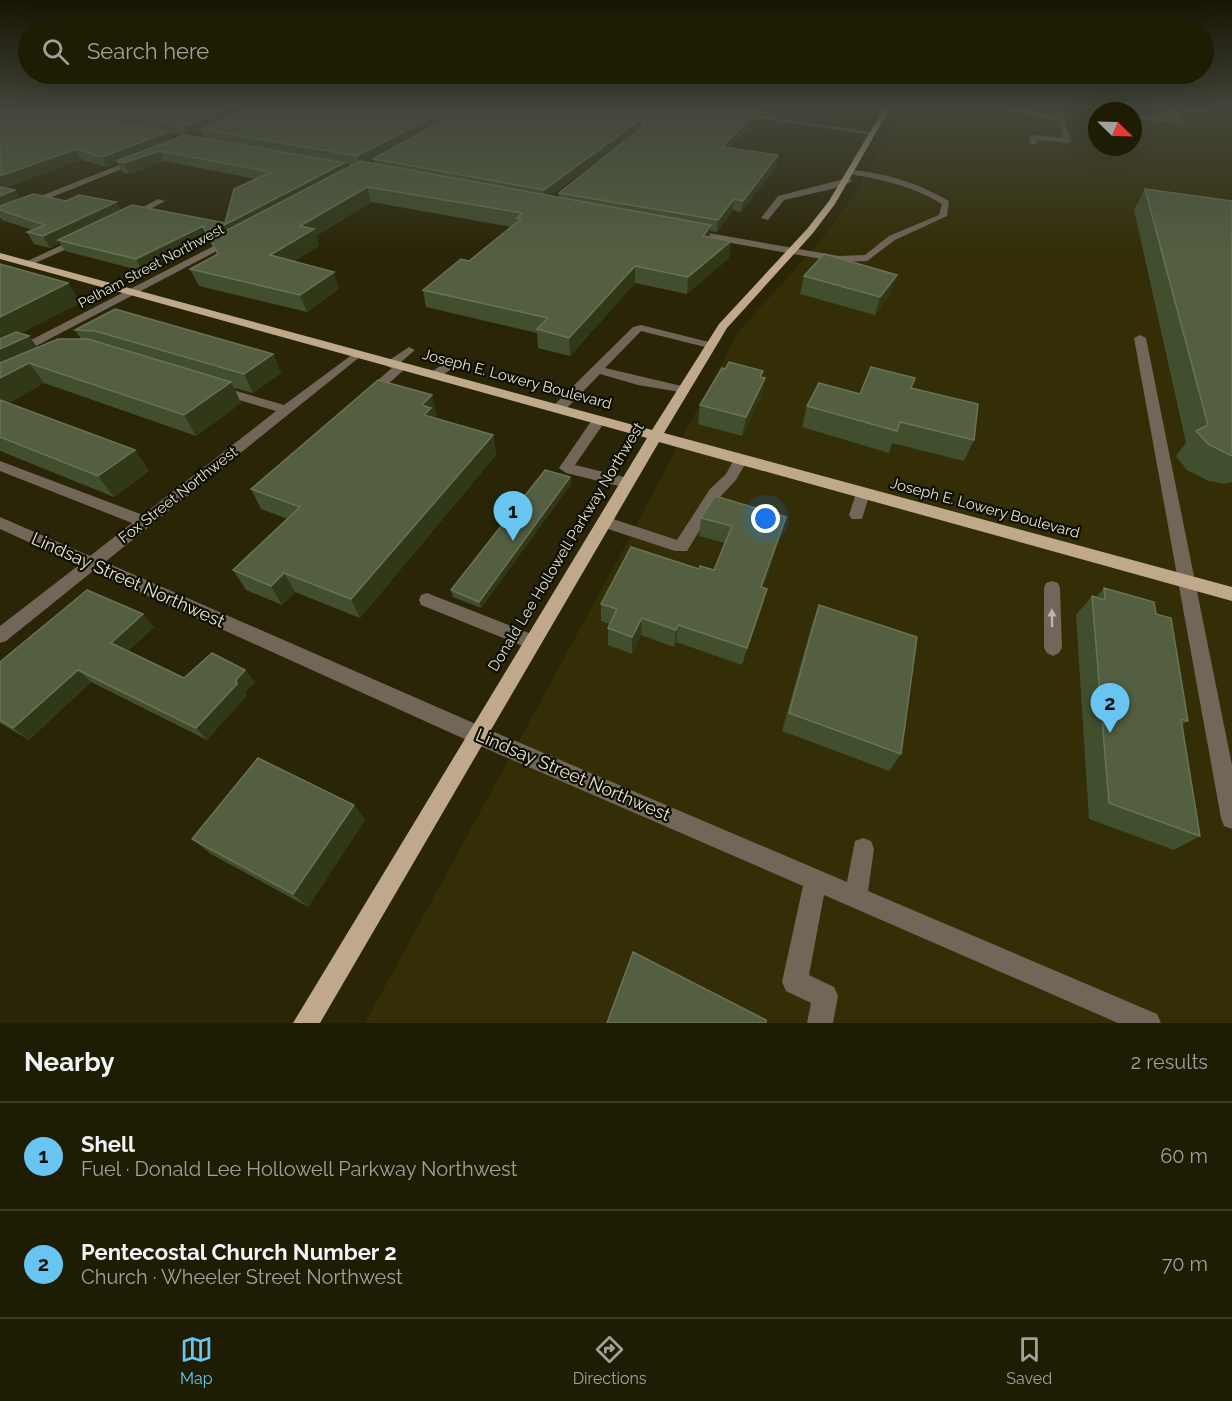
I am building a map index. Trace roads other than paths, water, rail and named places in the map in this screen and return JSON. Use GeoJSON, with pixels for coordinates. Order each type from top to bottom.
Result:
{"type":"FeatureCollection","features":[{"type":"Feature","properties":{"kind":"main road","name":"Donald Lee Hollowell Parkway Northwest"},"geometry":{"type":"LineString","coordinates":[[306,1023],[709,345],[740,305],[791,252],[831,204],[861,158]]}},
{"type":"Feature","properties":{"kind":"main road","name":"Joseph E. Lowery Boulevard"},"geometry":{"type":"LineString","coordinates":[[0,256],[1232,594]]}},
{"type":"Feature","properties":{"kind":"street"},"geometry":{"type":"LineString","coordinates":[[0,215],[145,158]]}},
{"type":"Feature","properties":{"kind":"street"},"geometry":{"type":"LineString","coordinates":[[678,231],[839,259],[867,258],[892,238],[943,216],[946,203],[920,186],[891,177],[851,176],[829,187],[781,198],[765,218]]}},
{"type":"Feature","properties":{"kind":"street"},"geometry":{"type":"LineString","coordinates":[[120,221],[161,201]]}},
{"type":"Feature","properties":{"kind":"street","name":"Pelham Street Northwest"},"geometry":{"type":"LineString","coordinates":[[0,361],[244,233]]}},
{"type":"Feature","properties":{"kind":"street"},"geometry":{"type":"LineString","coordinates":[[28,263],[89,236]]}},
{"type":"Feature","properties":{"kind":"street"},"geometry":{"type":"LineString","coordinates":[[558,409],[637,328],[709,345]]}},
{"type":"Feature","properties":{"kind":"street"},"geometry":{"type":"LineString","coordinates":[[1140,338],[1232,818]]}},
{"type":"Feature","properties":{"kind":"street"},"geometry":{"type":"LineString","coordinates":[[375,389],[409,350]]}},
{"type":"Feature","properties":{"kind":"street","name":"Fox Street Northwest"},"geometry":{"type":"LineString","coordinates":[[0,636],[357,354]]}},
{"type":"Feature","properties":{"kind":"street"},"geometry":{"type":"LineString","coordinates":[[435,375],[454,361]]}},
{"type":"Feature","properties":{"kind":"street"},"geometry":{"type":"LineString","coordinates":[[597,369],[638,381],[682,390]]}},
{"type":"Feature","properties":{"kind":"street"},"geometry":{"type":"LineString","coordinates":[[211,388],[285,411]]}},
{"type":"Feature","properties":{"kind":"street"},"geometry":{"type":"LineString","coordinates":[[599,420],[566,468],[627,483]]}},
{"type":"Feature","properties":{"kind":"street"},"geometry":{"type":"LineString","coordinates":[[604,522],[681,547],[715,493],[731,477],[741,459]]}},
{"type":"Feature","properties":{"kind":"street"},"geometry":{"type":"LineString","coordinates":[[0,466],[145,522]]}},
{"type":"Feature","properties":{"kind":"street"},"geometry":{"type":"LineString","coordinates":[[857,515],[864,493]]}},
{"type":"Feature","properties":{"kind":"street","name":"Lindsay Street Northwest"},"geometry":{"type":"LineString","coordinates":[[0,523],[478,735],[1148,1023]]}},
{"type":"Feature","properties":{"kind":"street"},"geometry":{"type":"LineString","coordinates":[[1052,588],[1053,648]]}},
{"type":"Feature","properties":{"kind":"street"},"geometry":{"type":"LineString","coordinates":[[427,600],[533,642]]}},
{"type":"Feature","properties":{"kind":"street"},"geometry":{"type":"LineString","coordinates":[[856,897],[864,849]]}},
{"type":"Feature","properties":{"kind":"street"},"geometry":{"type":"LineString","coordinates":[[816,880],[795,982],[825,996],[819,1023]]}},
{"type":"Feature","properties":{"kind":"place","name":"Shell"},"geometry":{"type":"Point","coordinates":[513,541]}},
{"type":"Feature","properties":{"kind":"place","name":"Pentecostal Church Number 2"},"geometry":{"type":"Point","coordinates":[1110,733]}}]}
